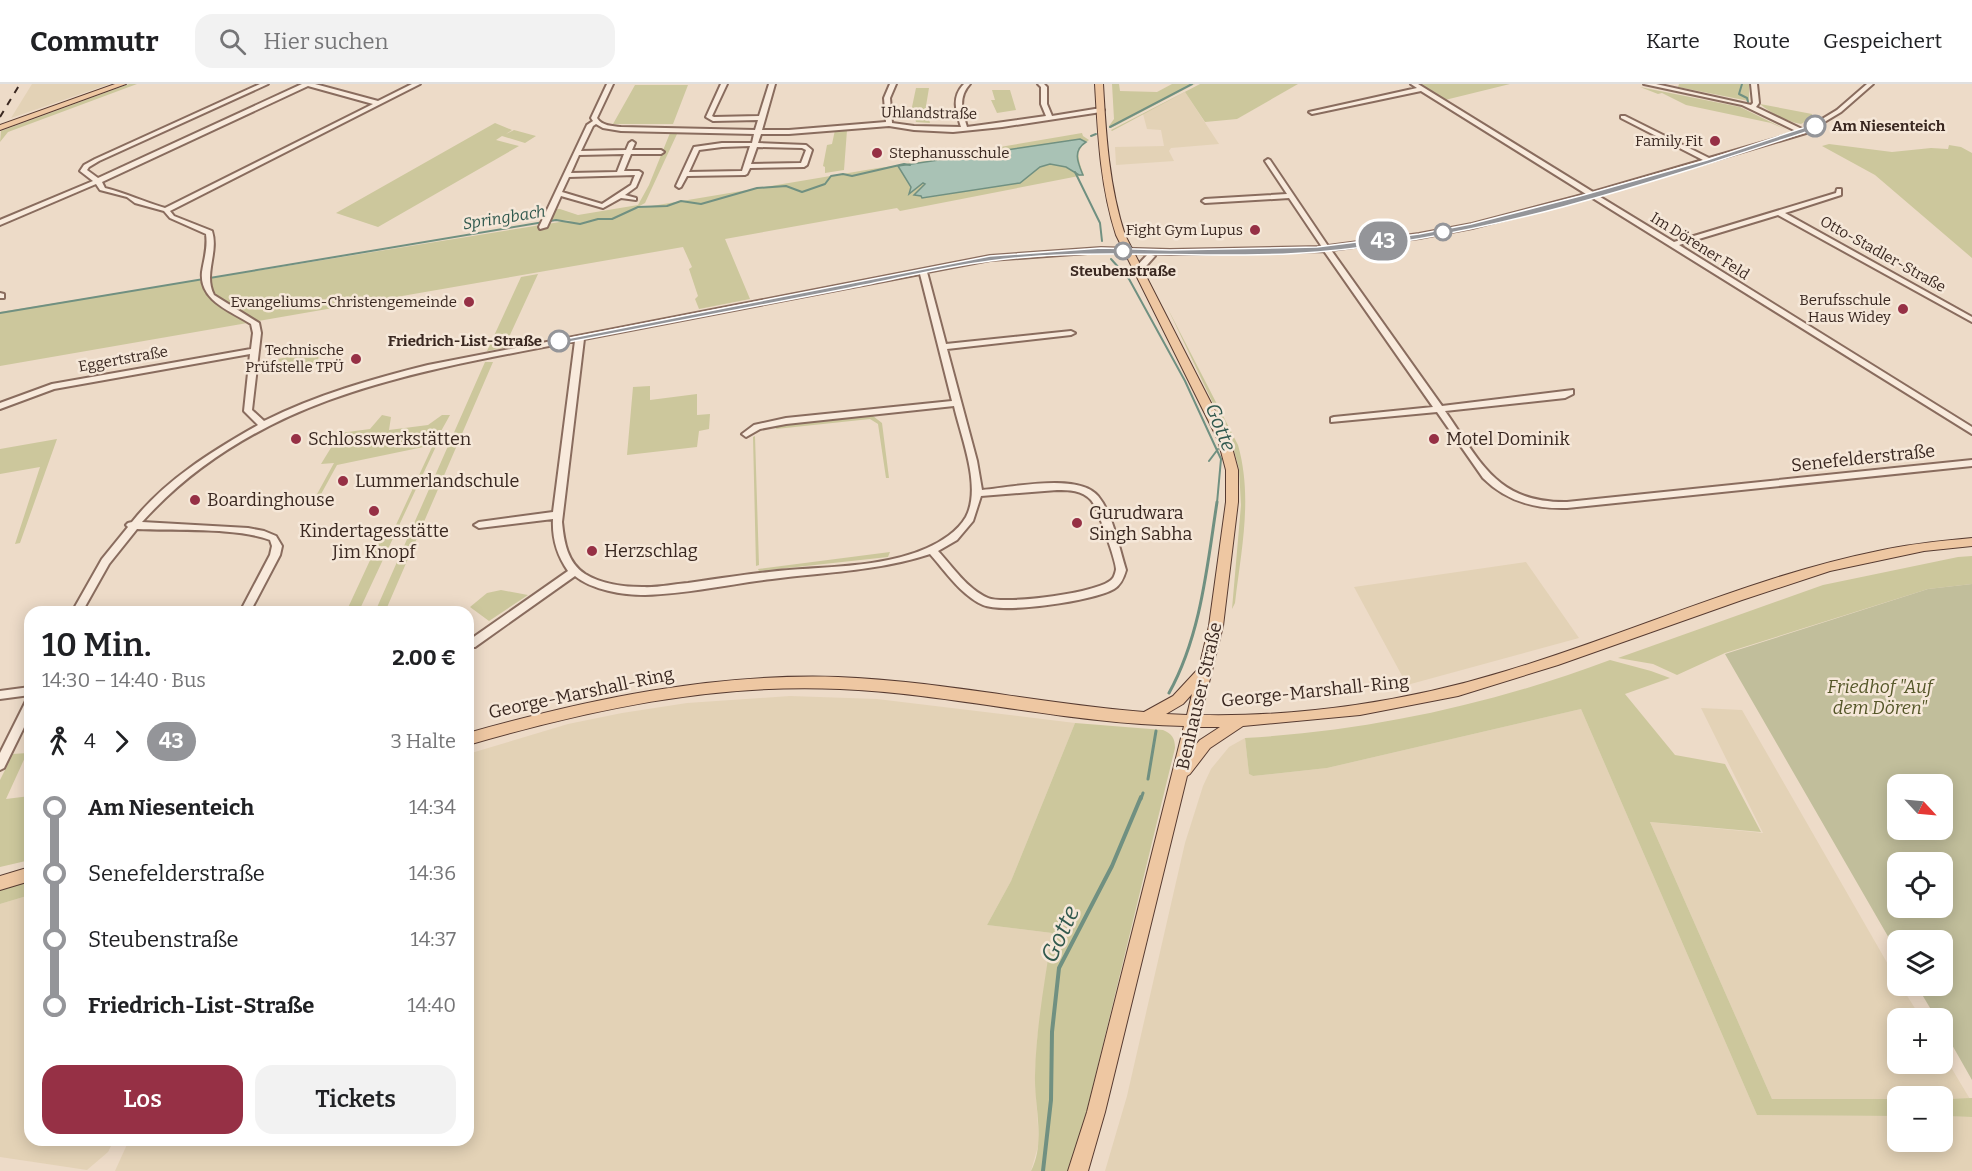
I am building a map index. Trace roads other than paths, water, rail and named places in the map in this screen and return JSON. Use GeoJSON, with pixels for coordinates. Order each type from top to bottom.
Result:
{"type":"FeatureCollection","features":[{"type":"Feature","properties":{"kind":"main road"},"geometry":{"type":"LineString","coordinates":[[4,127],[122,84]]}},
{"type":"Feature","properties":{"kind":"main road","name":"Benhauser Straße"},"geometry":{"type":"LineString","coordinates":[[1078,1171],[1096,1112],[1206,668],[1222,586],[1232,502],[1232,470],[1224,440],[1120,236],[1107,193],[1099,84]]}},
{"type":"Feature","properties":{"kind":"main road","name":"George-Marshall-Ring"},"geometry":{"type":"LineString","coordinates":[[474,737],[562,713],[624,700],[687,690],[797,683],[841,683],[919,690],[1096,714],[1243,722],[1418,699],[1532,668],[1806,573],[1943,544],[1972,542]]}},
{"type":"Feature","properties":{"kind":"main road"},"geometry":{"type":"LineString","coordinates":[[1147,718],[1178,700],[1206,668]]}},
{"type":"Feature","properties":{"kind":"main road"},"geometry":{"type":"LineString","coordinates":[[1180,776],[1198,752],[1212,739],[1243,722]]}},
{"type":"Feature","properties":{"kind":"main road"},"geometry":{"type":"LineString","coordinates":[[0,883],[24,876]]}},
{"type":"Feature","properties":{"kind":"street"},"geometry":{"type":"LineString","coordinates":[[262,425],[248,411],[257,333],[255,323],[211,296],[207,291],[204,278],[211,246],[209,233],[171,217],[166,210],[102,189],[99,183],[82,171],[91,163],[265,84]]}},
{"type":"Feature","properties":{"kind":"street"},"geometry":{"type":"LineString","coordinates":[[0,223],[99,183],[307,84],[377,103]]}},
{"type":"Feature","properties":{"kind":"street"},"geometry":{"type":"LineString","coordinates":[[166,210],[417,84]]}},
{"type":"Feature","properties":{"kind":"street"},"geometry":{"type":"LineString","coordinates":[[544,224],[590,125],[596,122],[594,118],[610,84]]}},
{"type":"Feature","properties":{"kind":"street"},"geometry":{"type":"LineString","coordinates":[[724,84],[709,117],[713,119],[761,118]]}},
{"type":"Feature","properties":{"kind":"street"},"geometry":{"type":"LineString","coordinates":[[685,174],[744,174],[772,84]]}},
{"type":"Feature","properties":{"kind":"street"},"geometry":{"type":"LineString","coordinates":[[889,124],[887,98],[893,84]]}},
{"type":"Feature","properties":{"kind":"street"},"geometry":{"type":"LineString","coordinates":[[965,129],[959,114],[959,102],[960,91],[967,84]]}},
{"type":"Feature","properties":{"kind":"street"},"geometry":{"type":"LineString","coordinates":[[1041,84],[1044,87],[1044,104],[1050,118]]}},
{"type":"Feature","properties":{"kind":"street","name":"Im Dörener Feld"},"geometry":{"type":"LineString","coordinates":[[1414,84],[1972,431]]}},
{"type":"Feature","properties":{"kind":"street"},"geometry":{"type":"LineString","coordinates":[[1647,84],[1753,107],[1804,132]]}},
{"type":"Feature","properties":{"kind":"street"},"geometry":{"type":"LineString","coordinates":[[1753,107],[1756,103],[1754,84]]}},
{"type":"Feature","properties":{"kind":"street"},"geometry":{"type":"LineString","coordinates":[[80,606],[100,568],[131,525],[184,474],[262,425],[326,395],[375,379],[580,337],[999,257],[1088,253],[1326,249],[1472,226],[1710,161],[1804,132],[1854,101],[1870,84]]}},
{"type":"Feature","properties":{"kind":"street"},"geometry":{"type":"LineString","coordinates":[[1312,112],[1421,89]]}},
{"type":"Feature","properties":{"kind":"street","name":"Uhlandstraße"},"geometry":{"type":"LineString","coordinates":[[596,122],[605,127],[621,129],[757,133],[889,124],[914,128],[965,129],[1101,110]]}},
{"type":"Feature","properties":{"kind":"street"},"geometry":{"type":"LineString","coordinates":[[1623,117],[1710,161]]}},
{"type":"Feature","properties":{"kind":"street"},"geometry":{"type":"LineString","coordinates":[[620,173],[632,143]]}},
{"type":"Feature","properties":{"kind":"street"},"geometry":{"type":"LineString","coordinates":[[679,186],[696,148],[804,146],[809,150],[804,165],[748,166]]}},
{"type":"Feature","properties":{"kind":"street"},"geometry":{"type":"LineString","coordinates":[[578,153],[661,153]]}},
{"type":"Feature","properties":{"kind":"street","name":"Senefelderstraße"},"geometry":{"type":"LineString","coordinates":[[1269,161],[1326,249],[1496,486],[1525,501],[1551,506],[1639,499],[1972,463]]}},
{"type":"Feature","properties":{"kind":"street"},"geometry":{"type":"LineString","coordinates":[[558,193],[603,206],[634,186],[639,173]]}},
{"type":"Feature","properties":{"kind":"street"},"geometry":{"type":"LineString","coordinates":[[567,175],[650,174]]}},
{"type":"Feature","properties":{"kind":"street","name":"Otto-Stadler-Straße"},"geometry":{"type":"LineString","coordinates":[[1672,245],[1839,194],[1839,190]]}},
{"type":"Feature","properties":{"kind":"street"},"geometry":{"type":"LineString","coordinates":[[620,195],[634,200]]}},
{"type":"Feature","properties":{"kind":"street"},"geometry":{"type":"LineString","coordinates":[[1205,201],[1291,196]]}},
{"type":"Feature","properties":{"kind":"street","name":"Otto-Stadler-Straße"},"geometry":{"type":"LineString","coordinates":[[1780,213],[1972,320]]}},
{"type":"Feature","properties":{"kind":"street"},"geometry":{"type":"LineString","coordinates":[[1088,253],[1101,250],[1120,236],[1154,253]]}},
{"type":"Feature","properties":{"kind":"street"},"geometry":{"type":"LineString","coordinates":[[1101,250],[1128,254]]}},
{"type":"Feature","properties":{"kind":"street"},"geometry":{"type":"LineString","coordinates":[[1137,271],[1154,253]]}},
{"type":"Feature","properties":{"kind":"street"},"geometry":{"type":"LineString","coordinates":[[580,337],[557,515],[557,540],[561,552],[577,575],[613,588],[644,591],[891,563],[932,550],[956,534],[970,518],[977,493],[923,270]]}},
{"type":"Feature","properties":{"kind":"street"},"geometry":{"type":"LineString","coordinates":[[943,347],[1071,333]]}},
{"type":"Feature","properties":{"kind":"street","name":"Eggertstraße"},"geometry":{"type":"LineString","coordinates":[[0,406],[52,387],[255,351]]}},
{"type":"Feature","properties":{"kind":"street"},"geometry":{"type":"LineString","coordinates":[[1334,420],[1565,396],[1570,392]]}},
{"type":"Feature","properties":{"kind":"street"},"geometry":{"type":"LineString","coordinates":[[746,434],[757,428],[786,421],[957,403]]}},
{"type":"Feature","properties":{"kind":"street"},"geometry":{"type":"LineString","coordinates":[[932,550],[973,592],[990,604],[1011,604],[1100,591],[1114,585],[1119,578],[1121,570],[1095,499],[1082,487],[1067,485],[1000,493],[977,493]]}},
{"type":"Feature","properties":{"kind":"street"},"geometry":{"type":"LineString","coordinates":[[479,525],[557,515]]}},
{"type":"Feature","properties":{"kind":"street"},"geometry":{"type":"LineString","coordinates":[[131,525],[245,531],[263,533],[272,537],[277,545],[275,555],[248,606]]}},
{"type":"Feature","properties":{"kind":"street"},"geometry":{"type":"LineString","coordinates":[[474,642],[574,572]]}},
{"type":"Feature","properties":{"kind":"street"},"geometry":{"type":"LineString","coordinates":[[0,695],[24,692]]}},
{"type":"Feature","properties":{"kind":"street"},"geometry":{"type":"LineString","coordinates":[[0,765],[24,716]]}},
{"type":"Feature","properties":{"kind":"waterway","name":"Springbach"},"geometry":{"type":"LineString","coordinates":[[1110,127],[1192,84]]}},
{"type":"Feature","properties":{"kind":"waterway"},"geometry":{"type":"LineString","coordinates":[[1742,84],[1739,94],[1747,98],[1748,102]]}},
{"type":"Feature","properties":{"kind":"waterway","name":"Springbach"},"geometry":{"type":"LineString","coordinates":[[1091,136],[1096,134]]}},
{"type":"Feature","properties":{"kind":"waterway","name":"Springbach"},"geometry":{"type":"LineString","coordinates":[[0,313],[556,220],[580,224],[598,219],[612,219],[638,207],[667,206],[681,201],[701,204],[757,188],[786,186],[802,192],[825,184],[831,176],[843,174],[852,176],[904,164],[910,165]]}},
{"type":"Feature","properties":{"kind":"waterway","name":"Gotte"},"geometry":{"type":"LineString","coordinates":[[1075,172],[1100,223],[1102,241]]}},
{"type":"Feature","properties":{"kind":"waterway","name":"Gotte"},"geometry":{"type":"LineString","coordinates":[[1111,259],[1129,279],[1185,381],[1217,450]]}},
{"type":"Feature","properties":{"kind":"waterway"},"geometry":{"type":"LineString","coordinates":[[1209,461],[1217,450]]}},
{"type":"Feature","properties":{"kind":"waterway","name":"Gotte"},"geometry":{"type":"LineString","coordinates":[[1217,450],[1221,459],[1217,503]]}},
{"type":"Feature","properties":{"kind":"waterway","name":"Gotte"},"geometry":{"type":"LineString","coordinates":[[1169,693],[1180,671],[1196,624],[1217,502]]}},
{"type":"Feature","properties":{"kind":"waterway","name":"Gotte"},"geometry":{"type":"LineString","coordinates":[[1148,779],[1156,731]]}},
{"type":"Feature","properties":{"kind":"waterway","name":"Gotte"},"geometry":{"type":"LineString","coordinates":[[1141,799],[1143,793]]}},
{"type":"Feature","properties":{"kind":"waterway","name":"Gotte"},"geometry":{"type":"LineString","coordinates":[[1043,1171],[1051,1100],[1052,1032],[1059,968],[1112,866],[1141,797]]}},
{"type":"Feature","properties":{"kind":"railway"},"geometry":{"type":"LineString","coordinates":[[0,117],[20,84]]}},
{"type":"Feature","properties":{"kind":"place","name":"Am Niesenteich"},"geometry":{"type":"Point","coordinates":[1815,126]}},
{"type":"Feature","properties":{"kind":"place","name":"Family Fit"},"geometry":{"type":"Point","coordinates":[1715,141]}},
{"type":"Feature","properties":{"kind":"place","name":"Stephanusschule"},"geometry":{"type":"Point","coordinates":[877,153]}},
{"type":"Feature","properties":{"kind":"place","name":"Fight Gym Lupus"},"geometry":{"type":"Point","coordinates":[1255,230]}},
{"type":"Feature","properties":{"kind":"place","name":"Steubenstraße"},"geometry":{"type":"Point","coordinates":[1123,251]}},
{"type":"Feature","properties":{"kind":"place","name":"Evangeliums-Christengemeinde"},"geometry":{"type":"Point","coordinates":[469,302]}},
{"type":"Feature","properties":{"kind":"place","name":"Berufsschule Haus Widey"},"geometry":{"type":"Point","coordinates":[1903,309]}},
{"type":"Feature","properties":{"kind":"place","name":"Friedrich-List-Straße"},"geometry":{"type":"Point","coordinates":[559,341]}},
{"type":"Feature","properties":{"kind":"place","name":"Technische Prüfstelle TPÜ"},"geometry":{"type":"Point","coordinates":[356,359]}},
{"type":"Feature","properties":{"kind":"place","name":"Schlosswerkstätten"},"geometry":{"type":"Point","coordinates":[296,439]}},
{"type":"Feature","properties":{"kind":"place","name":"Motel Dominik"},"geometry":{"type":"Point","coordinates":[1434,439]}},
{"type":"Feature","properties":{"kind":"place","name":"Lummerlandschule"},"geometry":{"type":"Point","coordinates":[343,481]}},
{"type":"Feature","properties":{"kind":"place","name":"Boardinghouse"},"geometry":{"type":"Point","coordinates":[195,500]}},
{"type":"Feature","properties":{"kind":"place","name":"Kindertagesstätte Jim Knopf"},"geometry":{"type":"Point","coordinates":[374,511]}},
{"type":"Feature","properties":{"kind":"place","name":"Gurudwara Singh Sabha"},"geometry":{"type":"Point","coordinates":[1077,523]}},
{"type":"Feature","properties":{"kind":"place","name":"Herzschlag"},"geometry":{"type":"Point","coordinates":[592,551]}},
{"type":"Feature","properties":{"kind":"park label","name":"Friedhof \"Auf dem Dören\""},"geometry":{"type":"Point","coordinates":[1880,697]}}]}
